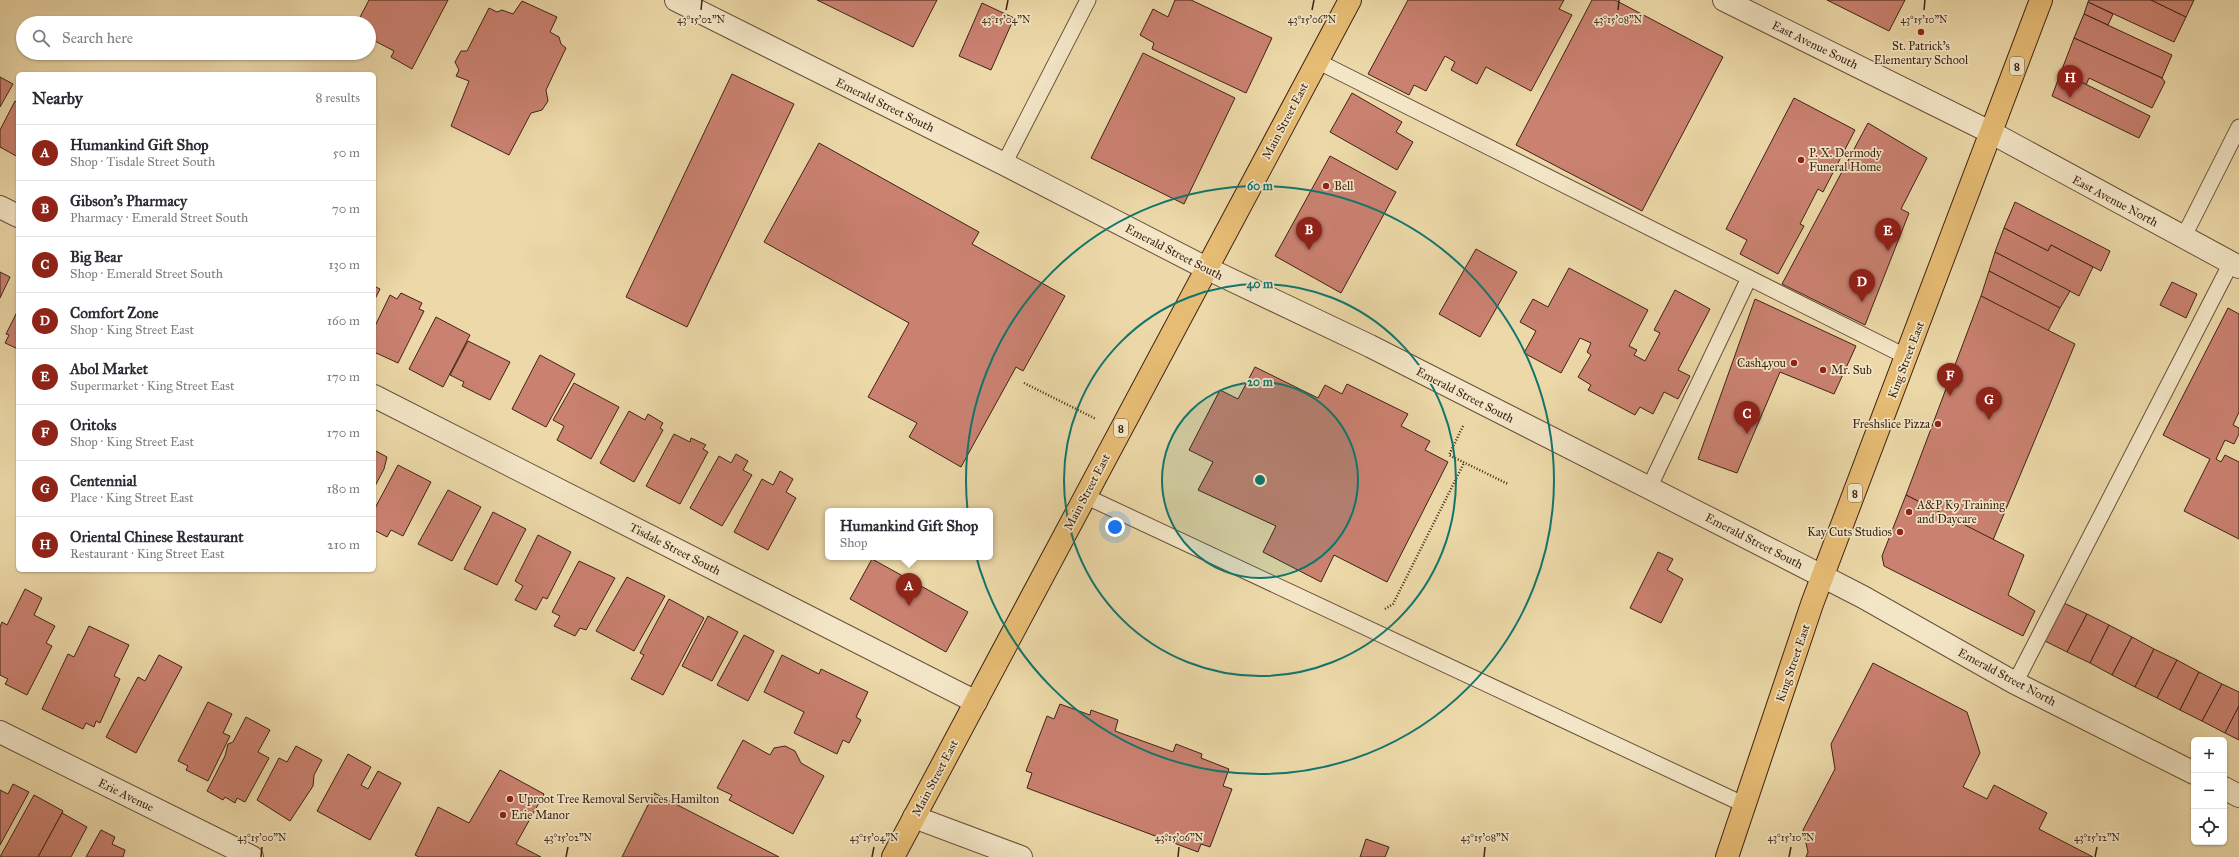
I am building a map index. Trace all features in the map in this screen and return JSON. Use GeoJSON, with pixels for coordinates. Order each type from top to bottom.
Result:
{"type":"FeatureCollection","features":[{"type":"Feature","properties":{"kind":"main road","name":"Main Street East"},"geometry":{"type":"LineString","coordinates":[[893,857],[1350,0]]}},
{"type":"Feature","properties":{"kind":"main road","name":"King Street East"},"geometry":{"type":"LineString","coordinates":[[1727,857],[1823,576],[2042,0]]}},
{"type":"Feature","properties":{"kind":"street","name":"Emerald Street South"},"geometry":{"type":"LineString","coordinates":[[676,0],[1004,164],[1206,268],[1370,346],[1823,576]]}},
{"type":"Feature","properties":{"kind":"street","name":"East Avenue South"},"geometry":{"type":"LineString","coordinates":[[1724,0],[1992,133]]}},
{"type":"Feature","properties":{"kind":"street","name":"East Avenue North"},"geometry":{"type":"LineString","coordinates":[[1992,133],[2235,265]]}},
{"type":"Feature","properties":{"kind":"street"},"geometry":{"type":"LineString","coordinates":[[0,207],[16,215]]}},
{"type":"Feature","properties":{"kind":"street","name":"Tisdale Street South"},"geometry":{"type":"LineString","coordinates":[[376,397],[976,702]]}},
{"type":"Feature","properties":{"kind":"street","name":"Emerald Street North"},"geometry":{"type":"LineString","coordinates":[[1823,576],[2015,682],[2191,771]]}},
{"type":"Feature","properties":{"kind":"street","name":"Erie Avenue"},"geometry":{"type":"LineString","coordinates":[[0,732],[252,857]]}},
{"type":"Feature","properties":{"kind":"street"},"geometry":{"type":"LineString","coordinates":[[2227,790],[2239,796]]}},
{"type":"Feature","properties":{"kind":"street"},"geometry":{"type":"LineString","coordinates":[[914,817],[1021,857]]}},
{"type":"Feature","properties":{"kind":"lane"},"geometry":{"type":"LineString","coordinates":[[1004,164],[1088,0]]}},
{"type":"Feature","properties":{"kind":"lane"},"geometry":{"type":"LineString","coordinates":[[1317,61],[1907,357]]}},
{"type":"Feature","properties":{"kind":"lane"},"geometry":{"type":"LineString","coordinates":[[2183,238],[2239,127]]}},
{"type":"Feature","properties":{"kind":"lane"},"geometry":{"type":"LineString","coordinates":[[2015,682],[2235,265]]}},
{"type":"Feature","properties":{"kind":"lane"},"geometry":{"type":"LineString","coordinates":[[1649,488],[1749,278]]}},
{"type":"Feature","properties":{"kind":"lane"},"geometry":{"type":"LineString","coordinates":[[1085,496],[1745,805]]}},
{"type":"Feature","properties":{"kind":"path"},"geometry":{"type":"LineString","coordinates":[[1024,383],[1120,431]]}},
{"type":"Feature","properties":{"kind":"path"},"geometry":{"type":"LineString","coordinates":[[1476,400],[1449,455],[1508,484]]}},
{"type":"Feature","properties":{"kind":"path"},"geometry":{"type":"LineString","coordinates":[[1359,624],[1393,604],[1464,463]]}},
{"type":"Feature","properties":{"kind":"building"},"geometry":{"type":"Polygon","coordinates":[[[369,0],[448,0],[412,69],[391,57],[394,51],[376,42],[376,16],[361,16],[369,0]]]}},
{"type":"Feature","properties":{"kind":"building"},"geometry":{"type":"Polygon","coordinates":[[[817,0],[937,0],[913,47],[817,0]]]}},
{"type":"Feature","properties":{"kind":"building"},"geometry":{"type":"Polygon","coordinates":[[[1175,0],[1191,0],[1272,38],[1246,93],[1152,49],[1154,43],[1140,35],[1153,9],[1168,17],[1175,0]]]}},
{"type":"Feature","properties":{"kind":"building"},"geometry":{"type":"Polygon","coordinates":[[[1408,0],[1564,0],[1559,9],[1572,15],[1531,91],[1486,67],[1477,84],[1451,70],[1455,62],[1445,56],[1426,91],[1414,85],[1409,95],[1368,74],[1408,0]]]}},
{"type":"Feature","properties":{"kind":"building"},"geometry":{"type":"Polygon","coordinates":[[[1592,0],[1615,0],[1723,57],[1642,211],[1516,145],[1592,0]]]}},
{"type":"Feature","properties":{"kind":"building"},"geometry":{"type":"Polygon","coordinates":[[[1827,0],[1905,0],[1889,31],[1827,0]]]}},
{"type":"Feature","properties":{"kind":"building"},"geometry":{"type":"Polygon","coordinates":[[[2089,0],[2151,0],[2186,17],[2174,42],[2088,2],[2089,0]]]}},
{"type":"Feature","properties":{"kind":"building"},"geometry":{"type":"Polygon","coordinates":[[[2151,0],[2194,0],[2186,17],[2151,0]]]}},
{"type":"Feature","properties":{"kind":"building"},"geometry":{"type":"Polygon","coordinates":[[[522,1],[557,17],[550,32],[559,37],[561,44],[566,48],[546,90],[548,101],[542,110],[531,113],[509,155],[451,126],[469,81],[456,76],[459,70],[455,62],[461,51],[467,51],[489,8],[497,12],[502,10],[513,14],[522,1]]]}},
{"type":"Feature","properties":{"kind":"building"},"geometry":{"type":"Polygon","coordinates":[[[2088,2],[2113,14],[2108,25],[2084,14],[2088,2]]]}},
{"type":"Feature","properties":{"kind":"building"},"geometry":{"type":"Polygon","coordinates":[[[982,3],[1014,18],[991,70],[959,56],[982,3]]]}},
{"type":"Feature","properties":{"kind":"building"},"geometry":{"type":"Polygon","coordinates":[[[2084,14],[2172,55],[2162,78],[2074,38],[2084,14]]]}},
{"type":"Feature","properties":{"kind":"building"},"geometry":{"type":"Polygon","coordinates":[[[2074,38],[2162,78],[2165,82],[2152,108],[2089,78],[2086,85],[2061,72],[2074,38]]]}},
{"type":"Feature","properties":{"kind":"building"},"geometry":{"type":"Polygon","coordinates":[[[1143,53],[1235,98],[1184,204],[1091,158],[1143,53]]]}},
{"type":"Feature","properties":{"kind":"building"},"geometry":{"type":"Polygon","coordinates":[[[2061,72],[2150,116],[2139,138],[2052,96],[2061,72]]]}},
{"type":"Feature","properties":{"kind":"building"},"geometry":{"type":"Polygon","coordinates":[[[732,74],[794,104],[687,327],[626,297],[732,74]]]}},
{"type":"Feature","properties":{"kind":"building"},"geometry":{"type":"Polygon","coordinates":[[[0,77],[13,84],[0,107],[0,77]]]}},
{"type":"Feature","properties":{"kind":"building"},"geometry":{"type":"Polygon","coordinates":[[[1352,93],[1402,122],[1396,132],[1413,142],[1397,170],[1330,132],[1352,93]]]}},
{"type":"Feature","properties":{"kind":"building","name":"P. X. Dermody Funeral Home"},"geometry":{"type":"Polygon","coordinates":[[[1794,98],[1855,130],[1823,192],[1818,189],[1800,224],[1804,226],[1778,274],[1740,254],[1747,240],[1726,229],[1794,98]]]}},
{"type":"Feature","properties":{"kind":"building"},"geometry":{"type":"Polygon","coordinates":[[[15,101],[16,156],[0,147],[0,130],[15,101]]]}},
{"type":"Feature","properties":{"kind":"building"},"geometry":{"type":"Polygon","coordinates":[[[1868,123],[1927,158],[1901,209],[1909,213],[1865,325],[1782,284],[1868,123]]]}},
{"type":"Feature","properties":{"kind":"building"},"geometry":{"type":"Polygon","coordinates":[[[819,143],[979,232],[972,244],[1065,296],[1023,371],[1016,367],[961,467],[909,437],[917,423],[868,397],[909,323],[764,242],[819,143]]]}},
{"type":"Feature","properties":{"kind":"building"},"geometry":{"type":"Polygon","coordinates":[[[1330,156],[1396,192],[1341,293],[1275,256],[1330,156]]]}},
{"type":"Feature","properties":{"kind":"building"},"geometry":{"type":"Polygon","coordinates":[[[2015,202],[2110,251],[2101,271],[2051,245],[2048,251],[2004,228],[2015,202]]]}},
{"type":"Feature","properties":{"kind":"building"},"geometry":{"type":"Polygon","coordinates":[[[2004,228],[2048,251],[2051,245],[2093,267],[2079,296],[1995,252],[2004,228]]]}},
{"type":"Feature","properties":{"kind":"building"},"geometry":{"type":"Polygon","coordinates":[[[1476,249],[1517,272],[1480,337],[1439,314],[1476,249]]]}},
{"type":"Feature","properties":{"kind":"building"},"geometry":{"type":"Polygon","coordinates":[[[1995,252],[2070,291],[2060,308],[1989,271],[1995,252]]]}},
{"type":"Feature","properties":{"kind":"building"},"geometry":{"type":"Polygon","coordinates":[[[1569,268],[1648,310],[1629,346],[1637,350],[1634,355],[1645,361],[1660,333],[1654,330],[1675,290],[1710,309],[1678,370],[1690,376],[1678,399],[1664,392],[1653,414],[1640,407],[1635,415],[1588,390],[1591,385],[1578,377],[1591,355],[1587,352],[1591,343],[1580,338],[1561,373],[1524,353],[1536,331],[1520,322],[1533,299],[1548,307],[1569,268]]]}},
{"type":"Feature","properties":{"kind":"building"},"geometry":{"type":"Polygon","coordinates":[[[1989,271],[2060,308],[2048,331],[1981,296],[1989,271]]]}},
{"type":"Feature","properties":{"kind":"building"},"geometry":{"type":"Polygon","coordinates":[[[0,272],[10,277],[0,298],[0,272]]]}},
{"type":"Feature","properties":{"kind":"building"},"geometry":{"type":"Polygon","coordinates":[[[2172,282],[2197,294],[2186,318],[2160,305],[2172,282]]]}},
{"type":"Feature","properties":{"kind":"building"},"geometry":{"type":"Polygon","coordinates":[[[376,287],[380,289],[376,297],[376,287]]]}},
{"type":"Feature","properties":{"kind":"building"},"geometry":{"type":"Polygon","coordinates":[[[401,293],[422,303],[419,309],[424,311],[398,363],[376,353],[376,324],[390,295],[397,299],[401,293]]]}},
{"type":"Feature","properties":{"kind":"building"},"geometry":{"type":"Polygon","coordinates":[[[1981,296],[2075,344],[1993,540],[1906,495],[1981,296]]]}},
{"type":"Feature","properties":{"kind":"building"},"geometry":{"type":"Polygon","coordinates":[[[1755,299],[1856,346],[1834,394],[1780,372],[1737,473],[1698,459],[1755,299]]]}},
{"type":"Feature","properties":{"kind":"building"},"geometry":{"type":"Polygon","coordinates":[[[2228,308],[2239,314],[2239,412],[2233,425],[2239,428],[2239,434],[2234,444],[2225,440],[2216,459],[2221,462],[2225,455],[2239,462],[2239,539],[2184,511],[2210,459],[2163,435],[2228,308]]]}},
{"type":"Feature","properties":{"kind":"building"},"geometry":{"type":"Polygon","coordinates":[[[16,314],[16,348],[5,343],[9,335],[6,334],[16,314]]]}},
{"type":"Feature","properties":{"kind":"building"},"geometry":{"type":"Polygon","coordinates":[[[436,317],[470,335],[443,387],[409,369],[436,317]]]}},
{"type":"Feature","properties":{"kind":"building"},"geometry":{"type":"Polygon","coordinates":[[[468,341],[510,362],[490,400],[462,386],[464,382],[450,375],[468,341]]]}},
{"type":"Feature","properties":{"kind":"building"},"geometry":{"type":"Polygon","coordinates":[[[540,355],[575,374],[546,427],[512,409],[540,355]]]}},
{"type":"Feature","properties":{"kind":"building"},"geometry":{"type":"Polygon","coordinates":[[[1255,367],[1318,398],[1325,385],[1342,394],[1347,384],[1408,414],[1401,426],[1430,441],[1425,450],[1448,462],[1387,582],[1334,555],[1321,582],[1263,552],[1276,526],[1198,490],[1213,462],[1189,450],[1220,390],[1238,399],[1255,367]]]}},
{"type":"Feature","properties":{"kind":"building"},"geometry":{"type":"Polygon","coordinates":[[[574,383],[619,407],[591,459],[557,440],[564,426],[553,420],[574,383]]]}},
{"type":"Feature","properties":{"kind":"building"},"geometry":{"type":"Polygon","coordinates":[[[629,411],[645,420],[648,414],[663,423],[660,428],[663,430],[634,482],[600,463],[629,411]]]}},
{"type":"Feature","properties":{"kind":"building"},"geometry":{"type":"Polygon","coordinates":[[[674,434],[690,442],[691,438],[706,445],[703,449],[708,452],[680,504],[646,486],[674,434]]]}},
{"type":"Feature","properties":{"kind":"building"},"geometry":{"type":"Polygon","coordinates":[[[376,451],[387,457],[384,469],[376,484],[376,451]]]}},
{"type":"Feature","properties":{"kind":"building"},"geometry":{"type":"Polygon","coordinates":[[[736,454],[748,461],[743,470],[752,475],[722,526],[690,508],[719,456],[731,463],[736,454]]]}},
{"type":"Feature","properties":{"kind":"building"},"geometry":{"type":"Polygon","coordinates":[[[398,465],[431,482],[403,536],[391,530],[387,537],[376,531],[376,506],[398,465]]]}},
{"type":"Feature","properties":{"kind":"building"},"geometry":{"type":"Polygon","coordinates":[[[780,471],[793,479],[786,492],[796,498],[768,550],[734,532],[762,479],[773,485],[780,471]]]}},
{"type":"Feature","properties":{"kind":"building"},"geometry":{"type":"Polygon","coordinates":[[[448,490],[481,507],[452,561],[418,544],[448,490]]]}},
{"type":"Feature","properties":{"kind":"building"},"geometry":{"type":"Polygon","coordinates":[[[1906,495],[2024,555],[2008,595],[2035,611],[2023,636],[1884,566],[1882,556],[1906,495]]]}},
{"type":"Feature","properties":{"kind":"building"},"geometry":{"type":"Polygon","coordinates":[[[493,512],[526,529],[497,585],[464,569],[493,512]]]}},
{"type":"Feature","properties":{"kind":"building"},"geometry":{"type":"Polygon","coordinates":[[[538,535],[571,552],[547,599],[543,597],[536,610],[515,600],[523,586],[515,581],[538,535]]]}},
{"type":"Feature","properties":{"kind":"building"},"geometry":{"type":"Polygon","coordinates":[[[1658,552],[1673,559],[1667,570],[1683,579],[1661,623],[1630,608],[1658,552]]]}},
{"type":"Feature","properties":{"kind":"building"},"geometry":{"type":"Polygon","coordinates":[[[871,560],[874,560],[968,612],[946,652],[850,599],[871,560]]]}},
{"type":"Feature","properties":{"kind":"building"},"geometry":{"type":"Polygon","coordinates":[[[579,561],[615,578],[586,630],[580,628],[575,636],[554,626],[560,616],[552,612],[579,561]]]}},
{"type":"Feature","properties":{"kind":"building"},"geometry":{"type":"Polygon","coordinates":[[[627,577],[665,596],[634,651],[596,631],[627,577]]]}},
{"type":"Feature","properties":{"kind":"building"},"geometry":{"type":"Polygon","coordinates":[[[25,589],[42,598],[34,615],[55,626],[46,643],[52,646],[27,695],[5,684],[8,679],[0,675],[0,627],[2,622],[7,625],[25,589]]]}},
{"type":"Feature","properties":{"kind":"building"},"geometry":{"type":"Polygon","coordinates":[[[669,599],[704,618],[663,695],[631,679],[644,655],[640,653],[669,599]]]}},
{"type":"Feature","properties":{"kind":"building"},"geometry":{"type":"Polygon","coordinates":[[[2064,603],[2087,614],[2067,652],[2045,641],[2064,603]]]}},
{"type":"Feature","properties":{"kind":"building"},"geometry":{"type":"Polygon","coordinates":[[[2087,614],[2109,625],[2090,663],[2067,652],[2087,614]]]}},
{"type":"Feature","properties":{"kind":"building"},"geometry":{"type":"Polygon","coordinates":[[[708,616],[738,632],[712,681],[682,666],[708,616]]]}},
{"type":"Feature","properties":{"kind":"building"},"geometry":{"type":"Polygon","coordinates":[[[2109,625],[2132,637],[2112,675],[2090,663],[2109,625]]]}},
{"type":"Feature","properties":{"kind":"building"},"geometry":{"type":"Polygon","coordinates":[[[89,626],[129,645],[114,676],[120,679],[100,723],[96,721],[94,727],[86,723],[83,729],[42,709],[68,654],[74,657],[89,626]]]}},
{"type":"Feature","properties":{"kind":"building"},"geometry":{"type":"Polygon","coordinates":[[[744,635],[774,651],[748,701],[717,685],[744,635]]]}},
{"type":"Feature","properties":{"kind":"building"},"geometry":{"type":"Polygon","coordinates":[[[2132,637],[2154,649],[2135,687],[2112,675],[2132,637]]]}},
{"type":"Feature","properties":{"kind":"building"},"geometry":{"type":"Polygon","coordinates":[[[2154,649],[2177,660],[2157,698],[2135,687],[2154,649]]]}},
{"type":"Feature","properties":{"kind":"building"},"geometry":{"type":"Polygon","coordinates":[[[159,655],[182,667],[136,753],[106,737],[138,677],[145,681],[159,655]]]}},
{"type":"Feature","properties":{"kind":"building"},"geometry":{"type":"Polygon","coordinates":[[[782,655],[819,674],[821,669],[868,692],[856,717],[861,720],[849,743],[843,740],[837,754],[794,733],[804,712],[764,692],[782,655]]]}},
{"type":"Feature","properties":{"kind":"building"},"geometry":{"type":"Polygon","coordinates":[[[2177,660],[2199,672],[2180,710],[2157,698],[2177,660]]]}},
{"type":"Feature","properties":{"kind":"building"},"geometry":{"type":"Polygon","coordinates":[[[1873,663],[1967,712],[1980,753],[1963,787],[1987,799],[1994,785],[2047,813],[2039,829],[2093,857],[1806,857],[1808,852],[1803,830],[1835,769],[1831,744],[1873,663]]]}},
{"type":"Feature","properties":{"kind":"building"},"geometry":{"type":"Polygon","coordinates":[[[2199,672],[2222,684],[2202,721],[2180,710],[2199,672]]]}},
{"type":"Feature","properties":{"kind":"building"},"geometry":{"type":"Polygon","coordinates":[[[2222,684],[2239,692],[2239,706],[2225,733],[2202,721],[2222,684]]]}},
{"type":"Feature","properties":{"kind":"building"},"geometry":{"type":"Polygon","coordinates":[[[208,702],[232,714],[223,733],[230,736],[208,781],[186,770],[188,766],[178,761],[208,702]]]}},
{"type":"Feature","properties":{"kind":"building"},"geometry":{"type":"Polygon","coordinates":[[[1060,704],[1090,715],[1091,710],[1118,720],[1115,731],[1173,752],[1176,744],[1202,754],[1201,758],[1229,769],[1223,786],[1232,789],[1210,847],[1201,844],[1198,852],[1027,788],[1032,773],[1026,771],[1047,716],[1054,719],[1060,704]]]}},
{"type":"Feature","properties":{"kind":"building"},"geometry":{"type":"Polygon","coordinates":[[[2239,706],[2239,740],[2225,733],[2239,706]]]}},
{"type":"Feature","properties":{"kind":"building"},"geometry":{"type":"Polygon","coordinates":[[[246,717],[270,730],[258,752],[269,758],[245,802],[237,798],[235,803],[225,797],[223,800],[207,791],[225,756],[228,744],[233,742],[246,717]]]}},
{"type":"Feature","properties":{"kind":"building"},"geometry":{"type":"Polygon","coordinates":[[[743,740],[770,755],[774,748],[785,746],[795,751],[801,763],[824,776],[793,834],[729,800],[732,795],[717,788],[743,740]]]}},
{"type":"Feature","properties":{"kind":"building"},"geometry":{"type":"Polygon","coordinates":[[[296,746],[322,760],[314,775],[313,786],[290,821],[257,800],[279,758],[287,762],[296,746]]]}},
{"type":"Feature","properties":{"kind":"building"},"geometry":{"type":"Polygon","coordinates":[[[348,754],[371,767],[361,785],[368,789],[378,771],[401,783],[370,840],[317,811],[348,754]]]}},
{"type":"Feature","properties":{"kind":"building","name":"Erie Manor"},"geometry":{"type":"Polygon","coordinates":[[[500,770],[544,794],[516,844],[541,857],[419,857],[415,855],[438,807],[469,823],[500,770]]]}},
{"type":"Feature","properties":{"kind":"building"},"geometry":{"type":"Polygon","coordinates":[[[13,784],[29,792],[0,845],[0,790],[8,794],[13,784]]]}},
{"type":"Feature","properties":{"kind":"building"},"geometry":{"type":"Polygon","coordinates":[[[654,793],[779,857],[622,857],[654,793]]]}},
{"type":"Feature","properties":{"kind":"building"},"geometry":{"type":"Polygon","coordinates":[[[34,795],[63,811],[38,857],[0,857],[34,795]]]}},
{"type":"Feature","properties":{"kind":"building"},"geometry":{"type":"Polygon","coordinates":[[[62,813],[87,827],[71,857],[38,857],[62,813]]]}},
{"type":"Feature","properties":{"kind":"building"},"geometry":{"type":"Polygon","coordinates":[[[101,830],[115,837],[112,844],[125,850],[123,857],[86,857],[101,830]]]}},
{"type":"Feature","properties":{"kind":"building"},"geometry":{"type":"Polygon","coordinates":[[[1366,839],[1389,847],[1385,857],[1360,857],[1366,839]]]}},
{"type":"Feature","properties":{"kind":"place","name":"St. Patrick's Elementary School"},"geometry":{"type":"Point","coordinates":[1921,32]}},
{"type":"Feature","properties":{"kind":"place","name":"Oriental Chinese Restaurant"},"geometry":{"type":"Point","coordinates":[2070,98]}},
{"type":"Feature","properties":{"kind":"place","name":"P. X. Dermody Funeral Home"},"geometry":{"type":"Point","coordinates":[1801,160]}},
{"type":"Feature","properties":{"kind":"place","name":"Bell"},"geometry":{"type":"Point","coordinates":[1326,186]}},
{"type":"Feature","properties":{"kind":"place","name":"Gibson's Pharmacy"},"geometry":{"type":"Point","coordinates":[1309,250]}},
{"type":"Feature","properties":{"kind":"place","name":"Abol Market"},"geometry":{"type":"Point","coordinates":[1888,251]}},
{"type":"Feature","properties":{"kind":"place","name":"Comfort Zone"},"geometry":{"type":"Point","coordinates":[1862,302]}},
{"type":"Feature","properties":{"kind":"place","name":"Cash4you"},"geometry":{"type":"Point","coordinates":[1794,363]}},
{"type":"Feature","properties":{"kind":"place","name":"Mr. Sub"},"geometry":{"type":"Point","coordinates":[1823,370]}},
{"type":"Feature","properties":{"kind":"place","name":"Oritoks"},"geometry":{"type":"Point","coordinates":[1950,396]}},
{"type":"Feature","properties":{"kind":"place","name":"Centennial"},"geometry":{"type":"Point","coordinates":[1989,420]}},
{"type":"Feature","properties":{"kind":"place","name":"Freshslice Pizza"},"geometry":{"type":"Point","coordinates":[1938,424]}},
{"type":"Feature","properties":{"kind":"place","name":"Big Bear"},"geometry":{"type":"Point","coordinates":[1747,434]}},
{"type":"Feature","properties":{"kind":"place","name":"A&P K9 Training and Daycare"},"geometry":{"type":"Point","coordinates":[1909,512]}},
{"type":"Feature","properties":{"kind":"place","name":"Kay Cuts Studios"},"geometry":{"type":"Point","coordinates":[1900,532]}},
{"type":"Feature","properties":{"kind":"place","name":"Humankind Gift Shop"},"geometry":{"type":"Point","coordinates":[909,606]}},
{"type":"Feature","properties":{"kind":"place","name":"Uproot Tree Removal Services Hamilton"},"geometry":{"type":"Point","coordinates":[510,799]}},
{"type":"Feature","properties":{"kind":"place","name":"Erie Manor"},"geometry":{"type":"Point","coordinates":[503,815]}}]}
